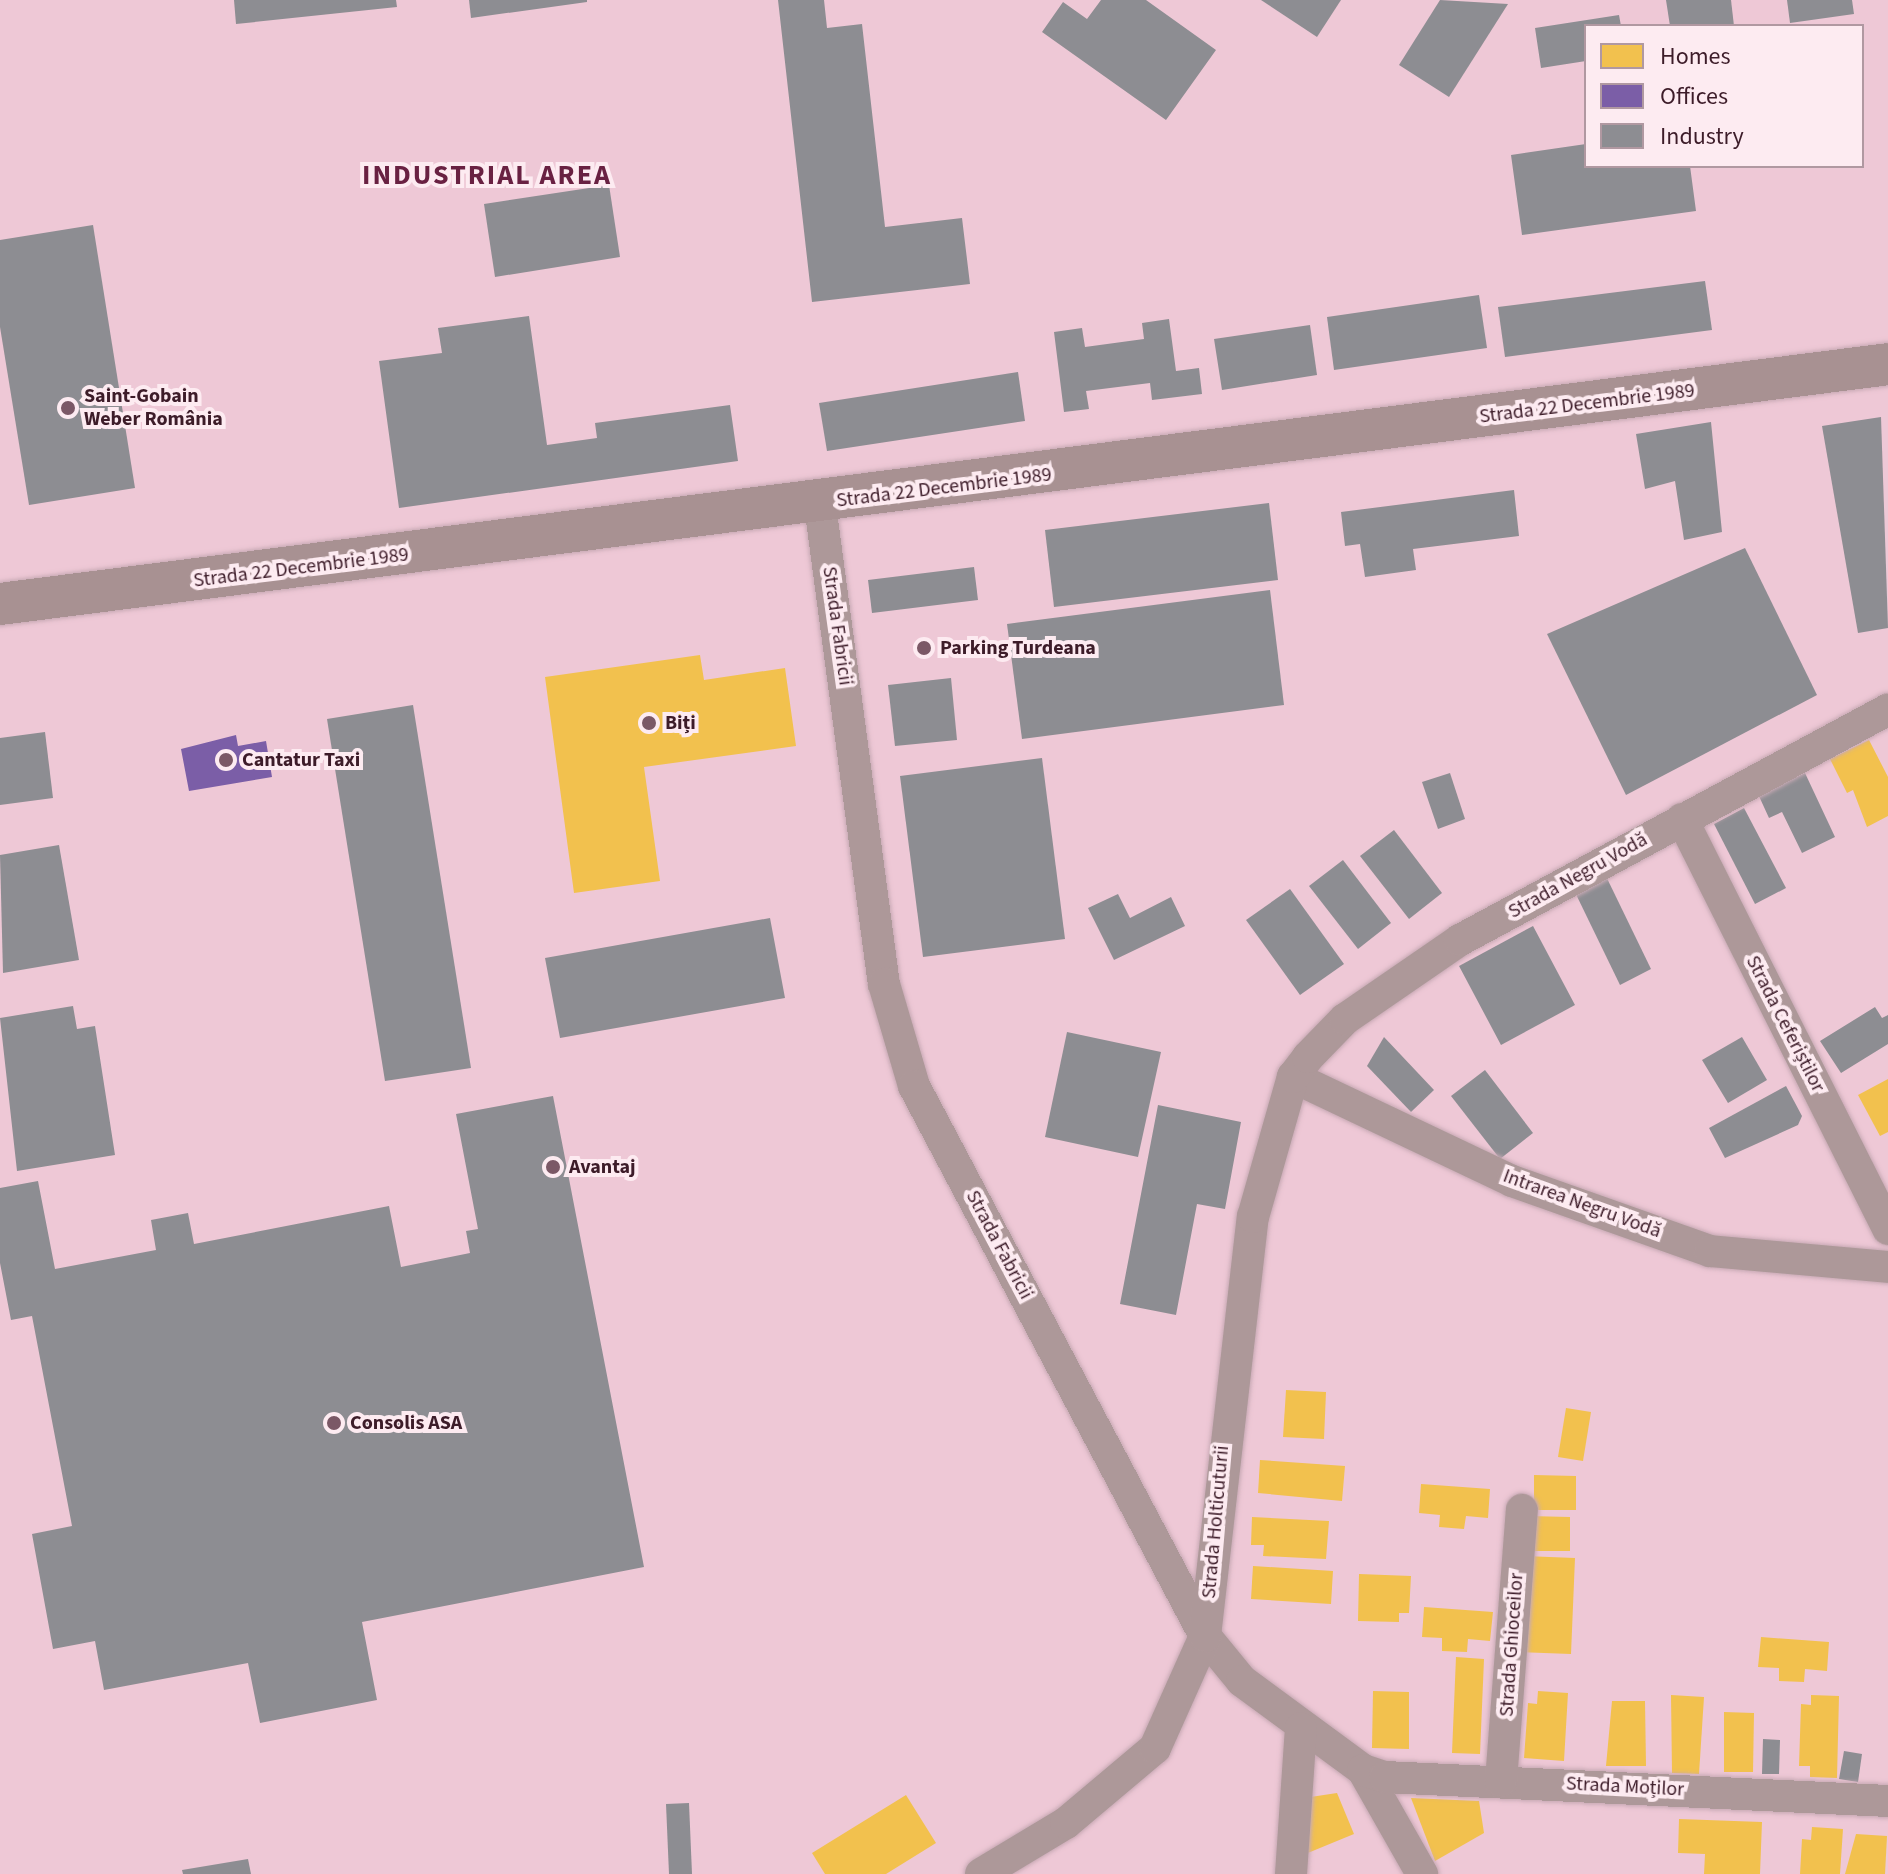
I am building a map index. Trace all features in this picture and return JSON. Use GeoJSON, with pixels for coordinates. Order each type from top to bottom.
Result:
{"type":"FeatureCollection","features":[{"type":"Feature","properties":{"kind":"main road","name":"Strada 22 Decembrie 1989"},"geometry":{"type":"LineString","coordinates":[[0,604],[820,505],[1888,364]]}},
{"type":"Feature","properties":{"kind":"street","name":"Strada Fabricii"},"geometry":{"type":"LineString","coordinates":[[820,505],[884,984],[914,1086],[1205,1636],[1242,1681],[1301,1728],[1363,1770],[1422,1874]]}},
{"type":"Feature","properties":{"kind":"street","name":"Strada Negru Vodă"},"geometry":{"type":"LineString","coordinates":[[1293,1077],[1345,1019],[1460,940],[1888,710]]}},
{"type":"Feature","properties":{"kind":"street","name":"Strada Ceferiștilor"},"geometry":{"type":"LineString","coordinates":[[1682,819],[1888,1229]]}},
{"type":"Feature","properties":{"kind":"street","name":"Strada Holticuturii"},"geometry":{"type":"LineString","coordinates":[[981,1874],[1066,1823],[1155,1748],[1205,1636],[1253,1217],[1293,1077]]}},
{"type":"Feature","properties":{"kind":"street","name":"Intrarea Negru Vodă"},"geometry":{"type":"LineString","coordinates":[[1293,1077],[1512,1181],[1710,1251],[1888,1267]]}},
{"type":"Feature","properties":{"kind":"street","name":"Strada Ghioceilor"},"geometry":{"type":"LineString","coordinates":[[1501,1781],[1522,1510]]}},
{"type":"Feature","properties":{"kind":"street"},"geometry":{"type":"LineString","coordinates":[[1291,1874],[1301,1728]]}},
{"type":"Feature","properties":{"kind":"street","name":"Strada Moților"},"geometry":{"type":"LineString","coordinates":[[1363,1770],[1501,1781],[1888,1801]]}},
{"type":"Feature","properties":{"kind":"building: Homes"},"geometry":{"type":"Polygon","coordinates":[[[700,655],[704,680],[785,668],[796,746],[644,767],[660,881],[574,893],[545,677],[700,655]]]}},
{"type":"Feature","properties":{"kind":"building: Homes"},"geometry":{"type":"Polygon","coordinates":[[[1869,740],[1888,777],[1888,816],[1867,827],[1853,790],[1847,793],[1830,759],[1869,740]]]}},
{"type":"Feature","properties":{"kind":"building: Homes"},"geometry":{"type":"Polygon","coordinates":[[[1888,1079],[1888,1132],[1880,1136],[1858,1095],[1888,1079]]]}},
{"type":"Feature","properties":{"kind":"building: Homes"},"geometry":{"type":"Polygon","coordinates":[[[1286,1390],[1326,1392],[1324,1439],[1283,1437],[1286,1390]]]}},
{"type":"Feature","properties":{"kind":"building: Homes"},"geometry":{"type":"Polygon","coordinates":[[[1566,1408],[1591,1412],[1583,1461],[1558,1457],[1566,1408]]]}},
{"type":"Feature","properties":{"kind":"building: Homes"},"geometry":{"type":"Polygon","coordinates":[[[1260,1460],[1345,1466],[1342,1501],[1258,1493],[1260,1460]]]}},
{"type":"Feature","properties":{"kind":"building: Homes"},"geometry":{"type":"Polygon","coordinates":[[[1534,1475],[1576,1476],[1576,1510],[1534,1510],[1534,1475]]]}},
{"type":"Feature","properties":{"kind":"building: Homes"},"geometry":{"type":"Polygon","coordinates":[[[1421,1484],[1490,1489],[1488,1518],[1466,1516],[1464,1529],[1439,1527],[1440,1515],[1419,1513],[1421,1484]]]}},
{"type":"Feature","properties":{"kind":"building: Homes"},"geometry":{"type":"Polygon","coordinates":[[[1528,1516],[1570,1517],[1570,1551],[1528,1551],[1528,1516]]]}},
{"type":"Feature","properties":{"kind":"building: Homes"},"geometry":{"type":"Polygon","coordinates":[[[1252,1517],[1329,1521],[1326,1559],[1263,1556],[1264,1545],[1251,1545],[1252,1517]]]}},
{"type":"Feature","properties":{"kind":"building: Homes"},"geometry":{"type":"Polygon","coordinates":[[[1523,1556],[1575,1558],[1571,1654],[1519,1652],[1523,1556]]]}},
{"type":"Feature","properties":{"kind":"building: Homes"},"geometry":{"type":"Polygon","coordinates":[[[1253,1566],[1333,1571],[1331,1604],[1251,1599],[1253,1566]]]}},
{"type":"Feature","properties":{"kind":"building: Homes"},"geometry":{"type":"Polygon","coordinates":[[[1359,1574],[1411,1576],[1409,1613],[1399,1613],[1399,1622],[1358,1621],[1359,1574]]]}},
{"type":"Feature","properties":{"kind":"building: Homes"},"geometry":{"type":"Polygon","coordinates":[[[1424,1607],[1493,1612],[1490,1641],[1468,1639],[1467,1652],[1442,1651],[1442,1638],[1422,1637],[1424,1607]]]}},
{"type":"Feature","properties":{"kind":"building: Homes"},"geometry":{"type":"Polygon","coordinates":[[[1761,1637],[1829,1642],[1827,1671],[1805,1669],[1804,1682],[1779,1681],[1779,1668],[1758,1667],[1761,1637]]]}},
{"type":"Feature","properties":{"kind":"building: Homes"},"geometry":{"type":"Polygon","coordinates":[[[1456,1657],[1484,1659],[1480,1754],[1452,1753],[1456,1657]]]}},
{"type":"Feature","properties":{"kind":"building: Homes"},"geometry":{"type":"Polygon","coordinates":[[[1373,1691],[1409,1692],[1409,1749],[1372,1748],[1373,1691]]]}},
{"type":"Feature","properties":{"kind":"building: Homes"},"geometry":{"type":"Polygon","coordinates":[[[1538,1691],[1568,1693],[1564,1761],[1524,1758],[1528,1703],[1537,1704],[1538,1691]]]}},
{"type":"Feature","properties":{"kind":"building: Homes"},"geometry":{"type":"Polygon","coordinates":[[[1671,1695],[1704,1697],[1699,1774],[1672,1773],[1671,1695]]]}},
{"type":"Feature","properties":{"kind":"building: Homes"},"geometry":{"type":"Polygon","coordinates":[[[1811,1695],[1839,1696],[1837,1778],[1810,1777],[1810,1766],[1799,1766],[1801,1704],[1811,1705],[1811,1695]]]}},
{"type":"Feature","properties":{"kind":"building: Homes"},"geometry":{"type":"Polygon","coordinates":[[[1612,1701],[1645,1701],[1646,1766],[1606,1766],[1612,1701]]]}},
{"type":"Feature","properties":{"kind":"building: Homes"},"geometry":{"type":"Polygon","coordinates":[[[1724,1712],[1754,1713],[1753,1772],[1724,1772],[1724,1712]]]}},
{"type":"Feature","properties":{"kind":"building: Homes"},"geometry":{"type":"Polygon","coordinates":[[[1337,1793],[1354,1834],[1298,1857],[1304,1798],[1337,1793]]]}},
{"type":"Feature","properties":{"kind":"building: Homes"},"geometry":{"type":"Polygon","coordinates":[[[906,1795],[936,1843],[886,1874],[825,1874],[812,1853],[906,1795]]]}},
{"type":"Feature","properties":{"kind":"building: Homes"},"geometry":{"type":"Polygon","coordinates":[[[1411,1798],[1479,1801],[1484,1833],[1435,1861],[1411,1798]]]}},
{"type":"Feature","properties":{"kind":"building: Homes"},"geometry":{"type":"Polygon","coordinates":[[[1679,1819],[1762,1822],[1760,1874],[1704,1874],[1705,1854],[1678,1853],[1679,1819]]]}},
{"type":"Feature","properties":{"kind":"building: Homes"},"geometry":{"type":"Polygon","coordinates":[[[1812,1827],[1843,1829],[1840,1874],[1800,1874],[1802,1839],[1811,1840],[1812,1827]]]}},
{"type":"Feature","properties":{"kind":"building: Homes"},"geometry":{"type":"Polygon","coordinates":[[[1856,1834],[1887,1836],[1885,1874],[1845,1874],[1856,1834]]]}},
{"type":"Feature","properties":{"kind":"building: Offices"},"geometry":{"type":"Polygon","coordinates":[[[236,735],[238,746],[266,741],[272,777],[189,791],[181,749],[236,735]]]}},
{"type":"Feature","properties":{"kind":"building: Industry"},"geometry":{"type":"Polygon","coordinates":[[[234,0],[396,0],[397,7],[236,24],[234,0]]]}},
{"type":"Feature","properties":{"kind":"building: Industry"},"geometry":{"type":"Polygon","coordinates":[[[469,0],[587,0],[587,2],[471,18],[469,0]]]}},
{"type":"Feature","properties":{"kind":"building: Industry"},"geometry":{"type":"Polygon","coordinates":[[[778,0],[824,0],[827,28],[862,24],[885,227],[962,218],[970,284],[812,302],[778,0]]]}},
{"type":"Feature","properties":{"kind":"building: Industry"},"geometry":{"type":"Polygon","coordinates":[[[1101,0],[1146,0],[1216,50],[1166,120],[1042,32],[1063,2],[1087,19],[1101,0]]]}},
{"type":"Feature","properties":{"kind":"building: Industry"},"geometry":{"type":"Polygon","coordinates":[[[1261,0],[1341,0],[1317,37],[1261,0]]]}},
{"type":"Feature","properties":{"kind":"building: Industry"},"geometry":{"type":"Polygon","coordinates":[[[1440,0],[1508,4],[1449,97],[1399,65],[1440,0]]]}},
{"type":"Feature","properties":{"kind":"building: Industry"},"geometry":{"type":"Polygon","coordinates":[[[1666,0],[1731,0],[1734,24],[1670,24],[1666,0]]]}},
{"type":"Feature","properties":{"kind":"building: Industry"},"geometry":{"type":"Polygon","coordinates":[[[1787,0],[1852,0],[1854,14],[1790,23],[1787,0]]]}},
{"type":"Feature","properties":{"kind":"building: Industry"},"geometry":{"type":"Polygon","coordinates":[[[1619,15],[1621,24],[1584,24],[1584,61],[1541,68],[1535,28],[1619,15]]]}},
{"type":"Feature","properties":{"kind":"building: Industry"},"geometry":{"type":"Polygon","coordinates":[[[1584,144],[1584,168],[1690,168],[1696,211],[1522,235],[1511,155],[1584,144]]]}},
{"type":"Feature","properties":{"kind":"building: Industry"},"geometry":{"type":"Polygon","coordinates":[[[609,185],[620,257],[495,277],[484,204],[609,185]]]}},
{"type":"Feature","properties":{"kind":"building: Industry","name":"Saint-Gobain Weber România"},"geometry":{"type":"Polygon","coordinates":[[[93,225],[135,488],[29,505],[0,327],[0,240],[93,225]]]}},
{"type":"Feature","properties":{"kind":"building: Industry"},"geometry":{"type":"Polygon","coordinates":[[[1705,281],[1712,330],[1505,357],[1498,307],[1705,281]]]}},
{"type":"Feature","properties":{"kind":"building: Industry"},"geometry":{"type":"Polygon","coordinates":[[[1479,295],[1487,348],[1334,370],[1327,317],[1479,295]]]}},
{"type":"Feature","properties":{"kind":"building: Industry"},"geometry":{"type":"Polygon","coordinates":[[[529,316],[547,445],[597,438],[595,423],[730,405],[738,461],[399,508],[379,361],[442,353],[438,328],[529,316]]]}},
{"type":"Feature","properties":{"kind":"building: Industry"},"geometry":{"type":"Polygon","coordinates":[[[1169,319],[1176,371],[1199,368],[1202,394],[1152,400],[1150,383],[1086,391],[1089,409],[1064,412],[1054,332],[1082,328],[1085,347],[1144,339],[1142,323],[1169,319]]]}},
{"type":"Feature","properties":{"kind":"building: Industry"},"geometry":{"type":"Polygon","coordinates":[[[1310,325],[1317,375],[1222,390],[1214,339],[1310,325]]]}},
{"type":"Feature","properties":{"kind":"building: Industry"},"geometry":{"type":"Polygon","coordinates":[[[1018,372],[1025,421],[827,451],[819,403],[1018,372]]]}},
{"type":"Feature","properties":{"kind":"building: Industry"},"geometry":{"type":"Polygon","coordinates":[[[1881,417],[1888,628],[1858,633],[1822,426],[1881,417]]]}},
{"type":"Feature","properties":{"kind":"building: Industry"},"geometry":{"type":"Polygon","coordinates":[[[1711,422],[1722,532],[1684,540],[1675,481],[1645,489],[1636,434],[1711,422]]]}},
{"type":"Feature","properties":{"kind":"building: Industry"},"geometry":{"type":"Polygon","coordinates":[[[1514,490],[1519,536],[1413,549],[1416,570],[1365,577],[1360,544],[1345,546],[1341,512],[1514,490]]]}},
{"type":"Feature","properties":{"kind":"building: Industry"},"geometry":{"type":"Polygon","coordinates":[[[1269,503],[1278,580],[1054,607],[1045,530],[1269,503]]]}},
{"type":"Feature","properties":{"kind":"building: Industry"},"geometry":{"type":"Polygon","coordinates":[[[1745,548],[1817,695],[1626,795],[1547,634],[1745,548]]]}},
{"type":"Feature","properties":{"kind":"building: Industry"},"geometry":{"type":"Polygon","coordinates":[[[974,567],[978,600],[872,613],[868,580],[974,567]]]}},
{"type":"Feature","properties":{"kind":"building: Industry"},"geometry":{"type":"Polygon","coordinates":[[[1270,590],[1284,705],[1022,739],[1007,624],[1270,590]]]}},
{"type":"Feature","properties":{"kind":"building: Industry"},"geometry":{"type":"Polygon","coordinates":[[[951,678],[957,740],[895,746],[888,685],[951,678]]]}},
{"type":"Feature","properties":{"kind":"building: Industry"},"geometry":{"type":"Polygon","coordinates":[[[413,705],[471,1068],[385,1081],[327,719],[413,705]]]}},
{"type":"Feature","properties":{"kind":"building: Industry"},"geometry":{"type":"Polygon","coordinates":[[[45,732],[53,798],[0,805],[0,738],[45,732]]]}},
{"type":"Feature","properties":{"kind":"building: Industry"},"geometry":{"type":"Polygon","coordinates":[[[1042,758],[1065,939],[923,957],[900,776],[1042,758]]]}},
{"type":"Feature","properties":{"kind":"building: Industry"},"geometry":{"type":"Polygon","coordinates":[[[1450,773],[1465,819],[1438,829],[1422,782],[1450,773]]]}},
{"type":"Feature","properties":{"kind":"building: Industry"},"geometry":{"type":"Polygon","coordinates":[[[1805,773],[1835,837],[1802,853],[1782,812],[1769,818],[1758,794],[1805,773]]]}},
{"type":"Feature","properties":{"kind":"building: Industry"},"geometry":{"type":"Polygon","coordinates":[[[1744,808],[1786,888],[1755,904],[1714,824],[1744,808]]]}},
{"type":"Feature","properties":{"kind":"building: Industry"},"geometry":{"type":"Polygon","coordinates":[[[1394,830],[1442,893],[1409,919],[1360,856],[1394,830]]]}},
{"type":"Feature","properties":{"kind":"building: Industry"},"geometry":{"type":"Polygon","coordinates":[[[59,845],[79,960],[3,973],[0,855],[59,845]]]}},
{"type":"Feature","properties":{"kind":"building: Industry"},"geometry":{"type":"Polygon","coordinates":[[[1343,860],[1391,923],[1358,949],[1309,886],[1343,860]]]}},
{"type":"Feature","properties":{"kind":"building: Industry"},"geometry":{"type":"Polygon","coordinates":[[[1602,868],[1651,969],[1620,985],[1571,884],[1602,868]]]}},
{"type":"Feature","properties":{"kind":"building: Industry"},"geometry":{"type":"Polygon","coordinates":[[[1290,889],[1344,964],[1300,995],[1246,920],[1290,889]]]}},
{"type":"Feature","properties":{"kind":"building: Industry"},"geometry":{"type":"Polygon","coordinates":[[[1118,894],[1130,918],[1171,897],[1185,926],[1114,960],[1088,908],[1118,894]]]}},
{"type":"Feature","properties":{"kind":"building: Industry"},"geometry":{"type":"Polygon","coordinates":[[[770,918],[785,998],[560,1038],[545,958],[770,918]]]}},
{"type":"Feature","properties":{"kind":"building: Industry"},"geometry":{"type":"Polygon","coordinates":[[[1533,926],[1575,1005],[1501,1045],[1459,966],[1533,926]]]}},
{"type":"Feature","properties":{"kind":"building: Industry"},"geometry":{"type":"Polygon","coordinates":[[[73,1006],[77,1029],[95,1026],[115,1155],[17,1171],[0,1018],[73,1006]]]}},
{"type":"Feature","properties":{"kind":"building: Industry"},"geometry":{"type":"Polygon","coordinates":[[[1875,1007],[1882,1018],[1888,1015],[1888,1044],[1841,1073],[1820,1041],[1875,1007]]]}},
{"type":"Feature","properties":{"kind":"building: Industry"},"geometry":{"type":"Polygon","coordinates":[[[1067,1032],[1161,1052],[1138,1157],[1045,1137],[1067,1032]]]}},
{"type":"Feature","properties":{"kind":"building: Industry"},"geometry":{"type":"Polygon","coordinates":[[[1384,1037],[1434,1090],[1411,1112],[1367,1066],[1384,1037]]]}},
{"type":"Feature","properties":{"kind":"building: Industry"},"geometry":{"type":"Polygon","coordinates":[[[1742,1037],[1767,1080],[1728,1103],[1702,1060],[1742,1037]]]}},
{"type":"Feature","properties":{"kind":"building: Industry"},"geometry":{"type":"Polygon","coordinates":[[[1485,1070],[1533,1133],[1500,1159],[1451,1096],[1485,1070]]]}},
{"type":"Feature","properties":{"kind":"building: Industry"},"geometry":{"type":"Polygon","coordinates":[[[1786,1086],[1802,1116],[1798,1125],[1725,1158],[1709,1128],[1786,1086]]]}},
{"type":"Feature","properties":{"kind":"building: Industry","name":"Consolis ASA"},"geometry":{"type":"Polygon","coordinates":[[[553,1096],[644,1567],[362,1622],[377,1700],[260,1723],[248,1663],[104,1690],[95,1641],[53,1649],[32,1534],[72,1526],[32,1316],[11,1320],[0,1263],[0,1188],[38,1181],[55,1269],[156,1250],[151,1220],[188,1213],[194,1244],[389,1206],[401,1267],[470,1253],[466,1231],[478,1229],[456,1114],[553,1096]]]}},
{"type":"Feature","properties":{"kind":"building: Industry"},"geometry":{"type":"Polygon","coordinates":[[[1158,1105],[1241,1122],[1225,1209],[1197,1204],[1176,1315],[1120,1304],[1158,1105]]]}},
{"type":"Feature","properties":{"kind":"building: Industry"},"geometry":{"type":"Polygon","coordinates":[[[1763,1739],[1780,1740],[1779,1774],[1762,1774],[1763,1739]]]}},
{"type":"Feature","properties":{"kind":"building: Industry"},"geometry":{"type":"Polygon","coordinates":[[[1844,1751],[1862,1754],[1858,1782],[1839,1779],[1844,1751]]]}},
{"type":"Feature","properties":{"kind":"building: Industry"},"geometry":{"type":"Polygon","coordinates":[[[689,1803],[692,1874],[669,1874],[666,1804],[689,1803]]]}},
{"type":"Feature","properties":{"kind":"building: Industry"},"geometry":{"type":"Polygon","coordinates":[[[248,1859],[251,1874],[183,1874],[182,1870],[248,1859]]]}},
{"type":"Feature","properties":{"kind":"place","name":"Saint-Gobain Weber România"},"geometry":{"type":"Point","coordinates":[68,408]}},
{"type":"Feature","properties":{"kind":"place","name":"Parking Turdeana"},"geometry":{"type":"Point","coordinates":[924,648]}},
{"type":"Feature","properties":{"kind":"place","name":"Biți"},"geometry":{"type":"Point","coordinates":[649,723]}},
{"type":"Feature","properties":{"kind":"place","name":"Cantatur Taxi"},"geometry":{"type":"Point","coordinates":[226,760]}},
{"type":"Feature","properties":{"kind":"place","name":"Avantaj"},"geometry":{"type":"Point","coordinates":[553,1167]}},
{"type":"Feature","properties":{"kind":"place","name":"Consolis ASA"},"geometry":{"type":"Point","coordinates":[334,1423]}},
{"type":"Feature","properties":{"kind":"district","name":"INDUSTRIAL AREA"},"geometry":{"type":"Point","coordinates":[487,175]}}]}
